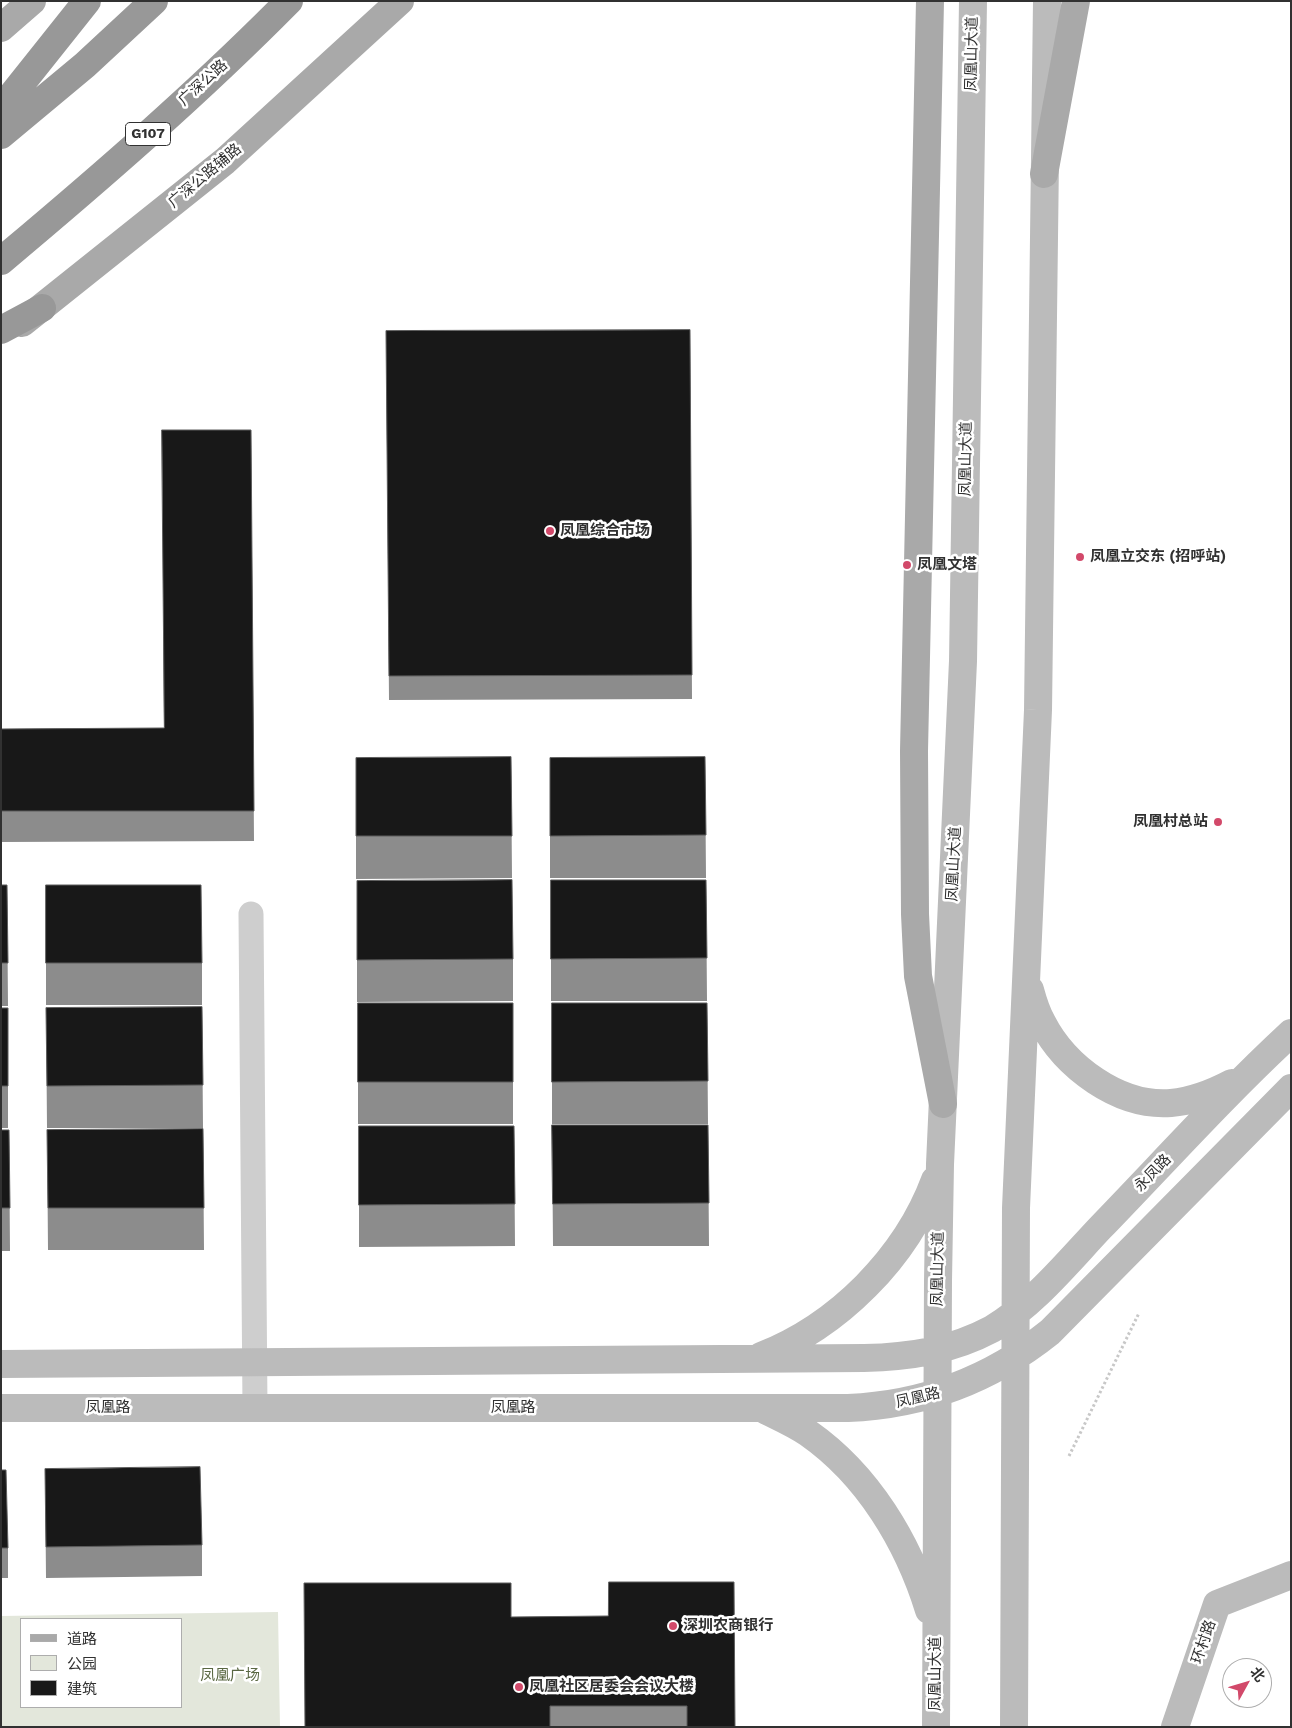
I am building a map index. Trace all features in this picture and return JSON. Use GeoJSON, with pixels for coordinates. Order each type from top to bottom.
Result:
{"type":"FeatureCollection","features":[{"type":"Feature","properties":{"kind":"highway"},"geometry":{"type":"LineString","coordinates":[[1,109],[87,1]]}},
{"type":"Feature","properties":{"kind":"highway"},"geometry":{"type":"LineString","coordinates":[[1,136],[84,65],[154,1]]}},
{"type":"Feature","properties":{"kind":"highway","name":"广深公路"},"geometry":{"type":"LineString","coordinates":[[1,261],[87,190],[245,45],[289,1]]}},
{"type":"Feature","properties":{"kind":"highway"},"geometry":{"type":"LineString","coordinates":[[1,330],[42,308]]}},
{"type":"Feature","properties":{"kind":"main road"},"geometry":{"type":"LineString","coordinates":[[1,28],[32,1]]}},
{"type":"Feature","properties":{"kind":"main road","name":"广深公路辅路"},"geometry":{"type":"LineString","coordinates":[[1,339],[225,160],[400,1]]}},
{"type":"Feature","properties":{"kind":"main road"},"geometry":{"type":"LineString","coordinates":[[930,1],[914,751],[915,856],[918,976],[943,1104]]}},
{"type":"Feature","properties":{"kind":"main road","name":"凤凰山大道"},"geometry":{"type":"LineString","coordinates":[[936,1727],[936,1395],[940,1164],[961,707],[973,1]]}},
{"type":"Feature","properties":{"kind":"main road"},"geometry":{"type":"LineString","coordinates":[[1014,1727],[1013,1465],[1016,1357],[1016,1208],[1038,710],[1047,1]]}},
{"type":"Feature","properties":{"kind":"main road"},"geometry":{"type":"LineString","coordinates":[[1044,174],[1076,1]]}},
{"type":"Feature","properties":{"kind":"main road"},"geometry":{"type":"LineString","coordinates":[[1026,976],[1041,1022],[1063,1051],[1093,1078],[1126,1096],[1154,1102],[1185,1101],[1216,1092],[1252,1070]]}},
{"type":"Feature","properties":{"kind":"main road","name":"永凤路"},"geometry":{"type":"LineString","coordinates":[[1016,1314],[1252,1070],[1291,1033]]}},
{"type":"Feature","properties":{"kind":"main road"},"geometry":{"type":"LineString","coordinates":[[1016,1357],[1061,1321],[1291,1088]]}},
{"type":"Feature","properties":{"kind":"main road"},"geometry":{"type":"LineString","coordinates":[[751,1359],[774,1351],[812,1329],[845,1305],[871,1280],[898,1248],[920,1215],[940,1164]]}},
{"type":"Feature","properties":{"kind":"main road"},"geometry":{"type":"LineString","coordinates":[[1,1364],[893,1358],[937,1351],[971,1339],[1016,1314]]}},
{"type":"Feature","properties":{"kind":"main road","name":"凤凰路"},"geometry":{"type":"LineString","coordinates":[[1,1408],[866,1407],[902,1403],[936,1395],[976,1380],[1016,1357]]}},
{"type":"Feature","properties":{"kind":"main road"},"geometry":{"type":"LineString","coordinates":[[761,1408],[808,1433],[848,1469],[872,1497],[898,1534],[910,1559],[936,1631]]}},
{"type":"Feature","properties":{"kind":"main road","name":"环村路"},"geometry":{"type":"LineString","coordinates":[[1175,1727],[1217,1604],[1291,1575]]}},
{"type":"Feature","properties":{"kind":"street"},"geometry":{"type":"LineString","coordinates":[[251,914],[255,1408]]}},
{"type":"Feature","properties":{"kind":"path"},"geometry":{"type":"LineString","coordinates":[[1070,1456],[1139,1314]]}},
{"type":"Feature","properties":{"kind":"green space","name":"凤凰广场"},"geometry":{"type":"Polygon","coordinates":[[[278,1612],[280,1727],[1,1727],[1,1616],[278,1612]]]}},
{"type":"Feature","properties":{"kind":"building"},"geometry":{"type":"Polygon","coordinates":[[[690,330],[692,675],[389,676],[386,331],[690,330]]]}},
{"type":"Feature","properties":{"kind":"building"},"geometry":{"type":"Polygon","coordinates":[[[162,430],[251,430],[254,811],[1,811],[1,729],[164,728],[162,430]]]}},
{"type":"Feature","properties":{"kind":"building"},"geometry":{"type":"Polygon","coordinates":[[[511,757],[512,836],[356,836],[356,758],[511,757]]]}},
{"type":"Feature","properties":{"kind":"building"},"geometry":{"type":"Polygon","coordinates":[[[705,757],[706,835],[550,836],[550,758],[705,757]]]}},
{"type":"Feature","properties":{"kind":"building"},"geometry":{"type":"Polygon","coordinates":[[[512,880],[513,959],[357,960],[357,881],[512,880]]]}},
{"type":"Feature","properties":{"kind":"building"},"geometry":{"type":"Polygon","coordinates":[[[551,880],[706,880],[707,958],[551,959],[551,880]]]}},
{"type":"Feature","properties":{"kind":"building"},"geometry":{"type":"Polygon","coordinates":[[[1,885],[7,885],[8,963],[1,963],[1,885]]]}},
{"type":"Feature","properties":{"kind":"building"},"geometry":{"type":"Polygon","coordinates":[[[46,885],[201,885],[202,963],[46,963],[46,885]]]}},
{"type":"Feature","properties":{"kind":"building"},"geometry":{"type":"Polygon","coordinates":[[[358,1003],[513,1003],[513,1082],[358,1082],[358,1003]]]}},
{"type":"Feature","properties":{"kind":"building"},"geometry":{"type":"Polygon","coordinates":[[[552,1003],[707,1003],[708,1081],[552,1082],[552,1003]]]}},
{"type":"Feature","properties":{"kind":"building"},"geometry":{"type":"Polygon","coordinates":[[[202,1007],[203,1085],[47,1086],[46,1008],[202,1007]]]}},
{"type":"Feature","properties":{"kind":"building"},"geometry":{"type":"Polygon","coordinates":[[[1,1008],[8,1008],[8,1086],[1,1086],[1,1008]]]}},
{"type":"Feature","properties":{"kind":"building"},"geometry":{"type":"Polygon","coordinates":[[[552,1125],[708,1125],[709,1203],[553,1204],[552,1125]]]}},
{"type":"Feature","properties":{"kind":"building"},"geometry":{"type":"Polygon","coordinates":[[[359,1126],[514,1126],[515,1204],[359,1205],[359,1126]]]}},
{"type":"Feature","properties":{"kind":"building"},"geometry":{"type":"Polygon","coordinates":[[[203,1129],[204,1208],[48,1208],[47,1130],[203,1129]]]}},
{"type":"Feature","properties":{"kind":"building"},"geometry":{"type":"Polygon","coordinates":[[[1,1130],[9,1130],[10,1208],[1,1208],[1,1130]]]}},
{"type":"Feature","properties":{"kind":"building"},"geometry":{"type":"Polygon","coordinates":[[[200,1467],[202,1545],[46,1547],[45,1469],[200,1467]]]}},
{"type":"Feature","properties":{"kind":"building"},"geometry":{"type":"Polygon","coordinates":[[[1,1470],[6,1470],[8,1548],[1,1548],[1,1470]]]}},
{"type":"Feature","properties":{"kind":"building","name":"凤凰社区居委会会议大楼"},"geometry":{"type":"Polygon","coordinates":[[[609,1582],[734,1582],[735,1727],[687,1727],[687,1706],[550,1706],[550,1727],[305,1727],[304,1583],[511,1583],[511,1617],[608,1616],[609,1582]]]}},
{"type":"Feature","properties":{"kind":"place","name":"凤凰综合市场"},"geometry":{"type":"Point","coordinates":[550,531]}},
{"type":"Feature","properties":{"kind":"place","name":"凤凰立交东 (招呼站)"},"geometry":{"type":"Point","coordinates":[1080,557]}},
{"type":"Feature","properties":{"kind":"place","name":"凤凰文塔"},"geometry":{"type":"Point","coordinates":[907,565]}},
{"type":"Feature","properties":{"kind":"place","name":"凤凰村总站"},"geometry":{"type":"Point","coordinates":[1218,822]}},
{"type":"Feature","properties":{"kind":"place","name":"深圳农商银行"},"geometry":{"type":"Point","coordinates":[673,1626]}},
{"type":"Feature","properties":{"kind":"place","name":"凤凰社区居委会会议大楼"},"geometry":{"type":"Point","coordinates":[519,1687]}}]}
